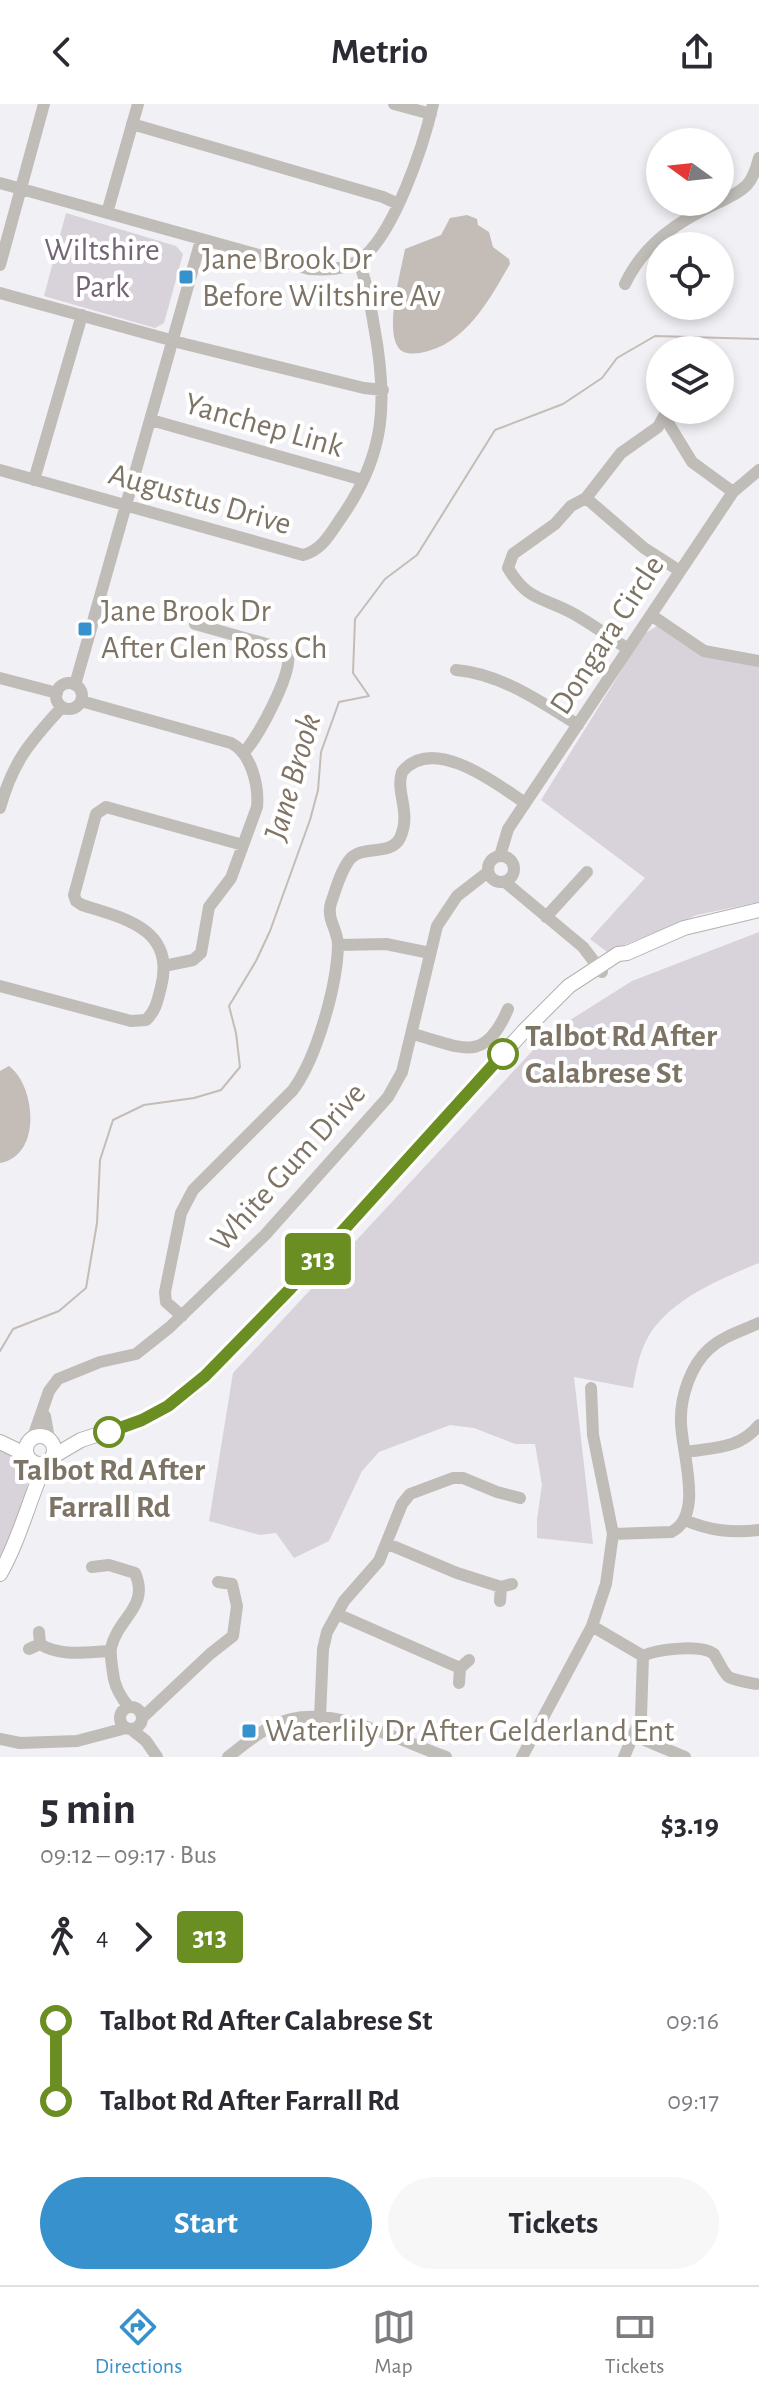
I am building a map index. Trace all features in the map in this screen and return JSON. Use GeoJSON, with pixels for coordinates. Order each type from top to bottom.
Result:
{"type":"FeatureCollection","features":[{"type":"Feature","properties":{"kind":"main road"},"geometry":{"type":"LineString","coordinates":[[0,1440],[38,1464],[50,1450],[142,1420],[168,1406],[198,1382],[284,1296],[524,1031],[564,993],[573,993],[597,971],[622,961],[627,953],[684,928],[759,910]]}},
{"type":"Feature","properties":{"kind":"main road"},"geometry":{"type":"LineString","coordinates":[[0,1440],[42,1436],[50,1450]]}},
{"type":"Feature","properties":{"kind":"main road"},"geometry":{"type":"LineString","coordinates":[[30,1496],[26,1447],[32,1439]]}},
{"type":"Feature","properties":{"kind":"main road"},"geometry":{"type":"LineString","coordinates":[[0,1574],[16,1544],[30,1496],[50,1450]]}},
{"type":"Feature","properties":{"kind":"street"},"geometry":{"type":"LineString","coordinates":[[0,265],[44,104]]}},
{"type":"Feature","properties":{"kind":"street"},"geometry":{"type":"LineString","coordinates":[[107,213],[138,104]]}},
{"type":"Feature","properties":{"kind":"street"},"geometry":{"type":"LineString","coordinates":[[0,183],[309,269],[335,269],[358,260],[379,240],[413,168],[432,109],[394,104]]}},
{"type":"Feature","properties":{"kind":"street"},"geometry":{"type":"LineString","coordinates":[[132,124],[398,204]]}},
{"type":"Feature","properties":{"kind":"street"},"geometry":{"type":"LineString","coordinates":[[734,194],[746,188],[755,174],[759,158]]}},
{"type":"Feature","properties":{"kind":"street"},"geometry":{"type":"LineString","coordinates":[[625,284],[637,261],[657,239],[691,216]]}},
{"type":"Feature","properties":{"kind":"street"},"geometry":{"type":"LineString","coordinates":[[75,685],[201,240]]}},
{"type":"Feature","properties":{"kind":"street","name":"Augustus Drive"},"geometry":{"type":"LineString","coordinates":[[0,470],[303,555],[314,553],[354,500],[378,437],[383,390],[366,279],[358,260]]}},
{"type":"Feature","properties":{"kind":"street"},"geometry":{"type":"LineString","coordinates":[[0,293],[173,340],[364,388],[383,390]]}},
{"type":"Feature","properties":{"kind":"street"},"geometry":{"type":"LineString","coordinates":[[34,480],[82,315]]}},
{"type":"Feature","properties":{"kind":"street"},"geometry":{"type":"LineString","coordinates":[[628,649],[572,612],[535,599],[512,574],[508,561],[513,554],[555,524],[571,506],[586,498],[621,453],[658,427],[664,416],[692,462],[733,492]]}},
{"type":"Feature","properties":{"kind":"street","name":"Yanchep Link"},"geometry":{"type":"LineString","coordinates":[[151,420],[363,480]]}},
{"type":"Feature","properties":{"kind":"street","name":"Dongara Circle"},"geometry":{"type":"LineString","coordinates":[[504,857],[505,835],[525,803],[733,492],[759,470]]}},
{"type":"Feature","properties":{"kind":"street"},"geometry":{"type":"LineString","coordinates":[[586,498],[644,548],[680,571]]}},
{"type":"Feature","properties":{"kind":"street"},"geometry":{"type":"LineString","coordinates":[[651,615],[704,651],[759,661]]}},
{"type":"Feature","properties":{"kind":"street"},"geometry":{"type":"LineString","coordinates":[[195,624],[277,647],[288,655],[287,669],[257,736],[244,752]]}},
{"type":"Feature","properties":{"kind":"street"},"geometry":{"type":"LineString","coordinates":[[456,670],[482,674],[520,690],[578,725]]}},
{"type":"Feature","properties":{"kind":"street"},"geometry":{"type":"LineString","coordinates":[[0,678],[57,693]]}},
{"type":"Feature","properties":{"kind":"street"},"geometry":{"type":"LineString","coordinates":[[64,685],[75,685],[80,690],[81,701],[73,709],[62,707],[57,701],[57,693],[64,685]]}},
{"type":"Feature","properties":{"kind":"street"},"geometry":{"type":"LineString","coordinates":[[81,701],[231,743],[244,752],[249,762],[258,800],[228,884],[209,907],[201,953],[193,960],[164,966]]}},
{"type":"Feature","properties":{"kind":"street"},"geometry":{"type":"LineString","coordinates":[[0,808],[8,779],[18,759],[62,707]]}},
{"type":"Feature","properties":{"kind":"street"},"geometry":{"type":"LineString","coordinates":[[182,1316],[166,1302],[165,1292],[183,1207],[193,1190],[293,1090],[306,1072],[332,991],[338,945],[329,912],[344,868],[359,853],[391,847],[399,839],[406,811],[400,778],[406,767],[429,760],[460,764],[479,772],[525,803]]}},
{"type":"Feature","properties":{"kind":"street"},"geometry":{"type":"LineString","coordinates":[[0,986],[131,1021],[146,1020],[156,1007],[164,966],[153,938],[138,923],[76,901],[74,895],[96,814],[106,807],[243,845]]}},
{"type":"Feature","properties":{"kind":"street"},"geometry":{"type":"LineString","coordinates":[[504,857],[514,866],[499,878],[520,892],[575,943],[597,971]]}},
{"type":"Feature","properties":{"kind":"street","name":"White Gum Drive"},"geometry":{"type":"LineString","coordinates":[[32,1439],[49,1391],[58,1379],[100,1362],[136,1354],[182,1316],[265,1235],[388,1097],[402,1072],[413,1034],[437,926],[457,896],[474,882],[499,878],[490,861],[504,857]]}},
{"type":"Feature","properties":{"kind":"street"},"geometry":{"type":"LineString","coordinates":[[546,917],[587,872]]}},
{"type":"Feature","properties":{"kind":"street"},"geometry":{"type":"LineString","coordinates":[[338,945],[386,944],[430,953]]}},
{"type":"Feature","properties":{"kind":"street"},"geometry":{"type":"LineString","coordinates":[[413,1034],[478,1048],[498,1029],[508,1009]]}},
{"type":"Feature","properties":{"kind":"street"},"geometry":{"type":"LineString","coordinates":[[613,1534],[671,1532],[685,1520],[688,1500],[686,1452],[680,1426],[681,1410],[692,1374],[699,1359],[722,1339],[759,1323]]}},
{"type":"Feature","properties":{"kind":"street"},"geometry":{"type":"LineString","coordinates":[[522,1757],[592,1626],[606,1584],[613,1534],[593,1435],[591,1388]]}},
{"type":"Feature","properties":{"kind":"street"},"geometry":{"type":"LineString","coordinates":[[45,1409],[50,1450]]}},
{"type":"Feature","properties":{"kind":"street"},"geometry":{"type":"LineString","coordinates":[[686,1452],[739,1443],[759,1425]]}},
{"type":"Feature","properties":{"kind":"street"},"geometry":{"type":"LineString","coordinates":[[320,1717],[327,1632],[356,1587],[371,1573],[388,1544],[402,1504],[410,1494],[453,1478],[463,1478],[520,1498]]}},
{"type":"Feature","properties":{"kind":"street"},"geometry":{"type":"LineString","coordinates":[[685,1520],[717,1531],[759,1530]]}},
{"type":"Feature","properties":{"kind":"street"},"geometry":{"type":"LineString","coordinates":[[388,1544],[504,1591]]}},
{"type":"Feature","properties":{"kind":"street"},"geometry":{"type":"LineString","coordinates":[[92,1567],[107,1559],[135,1573],[141,1588],[138,1601],[115,1637],[110,1651],[114,1680],[129,1718],[157,1757]]}},
{"type":"Feature","properties":{"kind":"street"},"geometry":{"type":"LineString","coordinates":[[0,1739],[20,1743],[77,1741],[152,1706],[233,1636],[237,1606],[232,1584],[238,1569]]}},
{"type":"Feature","properties":{"kind":"street"},"geometry":{"type":"LineString","coordinates":[[218,1582],[232,1584]]}},
{"type":"Feature","properties":{"kind":"street"},"geometry":{"type":"LineString","coordinates":[[337,1614],[464,1664],[459,1683]]}},
{"type":"Feature","properties":{"kind":"street"},"geometry":{"type":"LineString","coordinates":[[592,1626],[643,1656]]}},
{"type":"Feature","properties":{"kind":"street"},"geometry":{"type":"LineString","coordinates":[[36,1642],[64,1652],[110,1651]]}},
{"type":"Feature","properties":{"kind":"street"},"geometry":{"type":"LineString","coordinates":[[643,1656],[652,1651],[703,1648],[714,1654],[720,1669],[730,1678],[758,1685]]}},
{"type":"Feature","properties":{"kind":"street"},"geometry":{"type":"LineString","coordinates":[[624,1757],[641,1717],[643,1656]]}},
{"type":"Feature","properties":{"kind":"street"},"geometry":{"type":"LineString","coordinates":[[228,1757],[270,1727],[292,1719],[320,1717],[350,1722],[446,1757]]}},
{"type":"Feature","properties":{"kind":"street"},"geometry":{"type":"LineString","coordinates":[[635,1736],[685,1757]]}},
{"type":"Feature","properties":{"kind":"green space","name":"Wiltshire Park"},"geometry":{"type":"Polygon","coordinates":[[[66,213],[176,246],[183,254],[164,323],[155,328],[44,296],[66,213]]]}},
{"type":"Feature","properties":{"kind":"green space"},"geometry":{"type":"Polygon","coordinates":[[[657,626],[759,666],[759,902],[697,915],[607,952],[590,939],[645,878],[541,800],[644,634],[657,626]]]}},
{"type":"Feature","properties":{"kind":"green space"},"geometry":{"type":"Polygon","coordinates":[[[759,932],[759,1263],[696,1292],[668,1313],[644,1345],[633,1388],[574,1377],[593,1544],[537,1538],[542,1485],[535,1444],[515,1444],[474,1428],[450,1425],[379,1452],[362,1471],[329,1541],[294,1558],[276,1533],[260,1535],[209,1521],[233,1373],[548,1034],[632,981],[759,932]]]}},
{"type":"Feature","properties":{"kind":"green space"},"geometry":{"type":"Polygon","coordinates":[[[0,1445],[21,1458],[28,1474],[21,1513],[0,1561],[0,1445]]]}},
{"type":"Feature","properties":{"kind":"shaded area"},"geometry":{"type":"Polygon","coordinates":[[[467,215],[477,219],[478,225],[489,232],[493,247],[509,259],[510,264],[484,306],[451,341],[417,353],[402,351],[394,338],[393,327],[405,249],[441,235],[450,218],[467,215]]]}},
{"type":"Feature","properties":{"kind":"shaded area"},"geometry":{"type":"Polygon","coordinates":[[[9,1066],[25,1089],[30,1119],[23,1148],[14,1158],[0,1163],[0,1071],[9,1066]]]}},
{"type":"Feature","properties":{"kind":"waterway","name":"Jane Brook"},"geometry":{"type":"LineString","coordinates":[[0,1351],[13,1329],[59,1311],[86,1288],[97,1223],[100,1160],[113,1120],[144,1105],[194,1098],[221,1090],[240,1067],[229,1006],[270,931],[310,820],[318,790],[321,752],[339,702],[369,696],[353,673],[355,619],[385,579],[417,555],[495,430],[563,404],[602,378],[617,358],[655,336],[759,339]]}},
{"type":"Feature","properties":{"kind":"bus line","name":"313"},"geometry":{"type":"LineString","coordinates":[[109,1432],[168,1406],[205,1376],[291,1288],[503,1054]]}},
{"type":"Feature","properties":{"kind":"place","name":"Jane Brook Dr Before Wiltshire Av"},"geometry":{"type":"Point","coordinates":[186,277]}},
{"type":"Feature","properties":{"kind":"place","name":"Jane Brook Dr After Glen Ross Ch"},"geometry":{"type":"Point","coordinates":[85,629]}},
{"type":"Feature","properties":{"kind":"place","name":"Talbot Rd After Calabrese St"},"geometry":{"type":"Point","coordinates":[503,1054]}},
{"type":"Feature","properties":{"kind":"place","name":"Talbot Rd After Farrall Rd"},"geometry":{"type":"Point","coordinates":[109,1432]}},
{"type":"Feature","properties":{"kind":"place","name":"Waterlily Dr After Gelderland Ent"},"geometry":{"type":"Point","coordinates":[249,1731]}}]}
